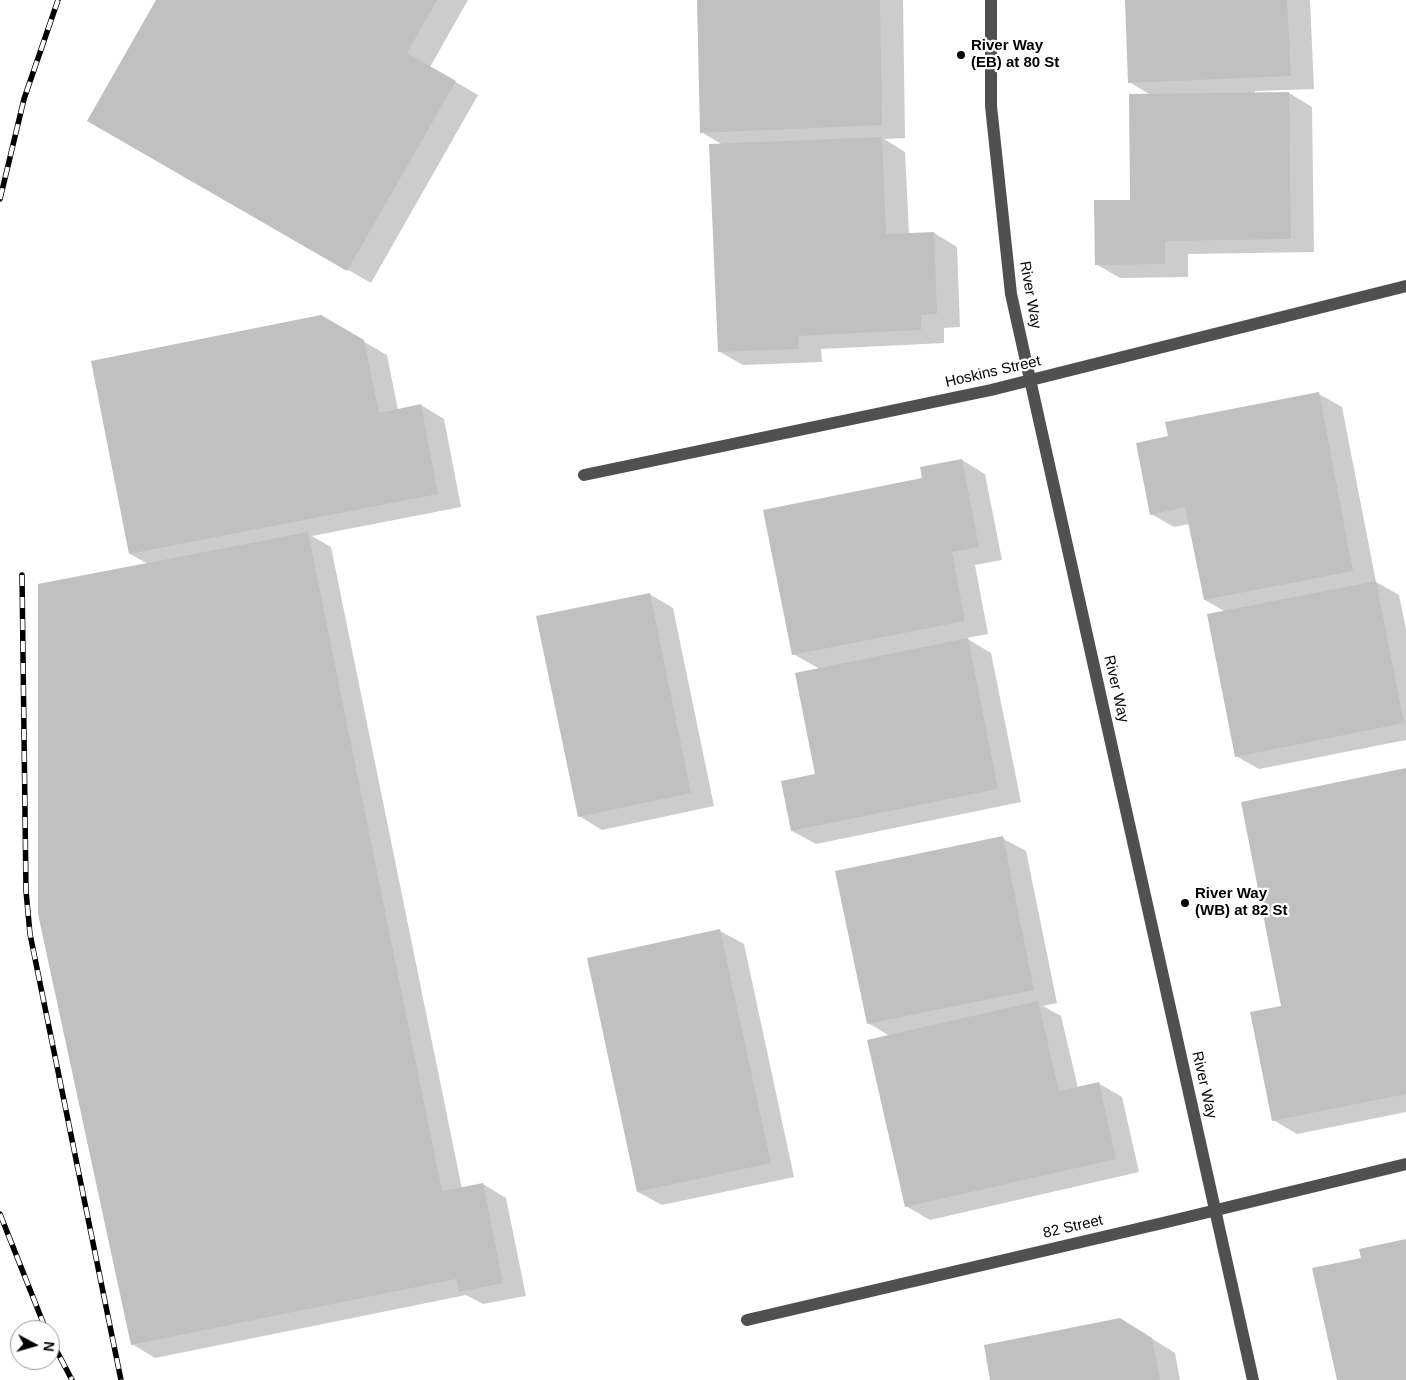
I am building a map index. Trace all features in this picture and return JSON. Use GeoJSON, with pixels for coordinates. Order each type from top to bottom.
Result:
{"type":"FeatureCollection","features":[{"type":"Feature","properties":{"kind":"street","name":"River Way"},"geometry":{"type":"LineString","coordinates":[[991,0],[991,106],[1011,294],[1253,1380]]}},
{"type":"Feature","properties":{"kind":"street","name":"Hoskins Street"},"geometry":{"type":"LineString","coordinates":[[584,475],[991,390],[1406,286]]}},
{"type":"Feature","properties":{"kind":"street","name":"82 Street"},"geometry":{"type":"LineString","coordinates":[[747,1320],[1406,1164]]}},
{"type":"Feature","properties":{"kind":"building"},"geometry":{"type":"Polygon","coordinates":[[[156,0],[437,0],[407,53],[456,81],[347,271],[87,121],[156,0]]]}},
{"type":"Feature","properties":{"kind":"building"},"geometry":{"type":"Polygon","coordinates":[[[697,0],[880,0],[882,125],[700,133],[697,0]]]}},
{"type":"Feature","properties":{"kind":"building"},"geometry":{"type":"Polygon","coordinates":[[[1125,0],[1287,0],[1291,76],[1128,83],[1125,0]]]}},
{"type":"Feature","properties":{"kind":"building"},"geometry":{"type":"Polygon","coordinates":[[[1289,92],[1291,239],[1165,241],[1165,264],[1095,265],[1094,200],[1130,200],[1129,94],[1289,92]]]}},
{"type":"Feature","properties":{"kind":"building"},"geometry":{"type":"Polygon","coordinates":[[[882,137],[886,234],[934,232],[937,314],[921,315],[921,330],[798,336],[799,349],[718,352],[709,144],[882,137]]]}},
{"type":"Feature","properties":{"kind":"building"},"geometry":{"type":"Polygon","coordinates":[[[321,315],[364,340],[379,413],[421,404],[438,494],[129,554],[91,361],[321,315]]]}},
{"type":"Feature","properties":{"kind":"building"},"geometry":{"type":"Polygon","coordinates":[[[1319,392],[1353,571],[1204,600],[1185,507],[1150,515],[1136,443],[1168,436],[1165,422],[1319,392]]]}},
{"type":"Feature","properties":{"kind":"building"},"geometry":{"type":"Polygon","coordinates":[[[962,459],[979,547],[952,552],[965,621],[792,655],[763,510],[922,478],[920,467],[962,459]]]}},
{"type":"Feature","properties":{"kind":"building"},"geometry":{"type":"Polygon","coordinates":[[[308,532],[442,1191],[483,1183],[503,1283],[459,1292],[456,1279],[131,1345],[38,914],[38,584],[308,532]]]}},
{"type":"Feature","properties":{"kind":"building"},"geometry":{"type":"Polygon","coordinates":[[[1376,581],[1404,723],[1235,757],[1207,614],[1376,581]]]}},
{"type":"Feature","properties":{"kind":"building"},"geometry":{"type":"Polygon","coordinates":[[[650,593],[691,793],[578,817],[536,616],[650,593]]]}},
{"type":"Feature","properties":{"kind":"building"},"geometry":{"type":"Polygon","coordinates":[[[968,638],[998,789],[791,831],[781,781],[815,774],[795,673],[968,638]]]}},
{"type":"Feature","properties":{"kind":"building"},"geometry":{"type":"Polygon","coordinates":[[[1406,768],[1406,1094],[1272,1121],[1250,1012],[1281,1006],[1241,802],[1406,768]]]}},
{"type":"Feature","properties":{"kind":"building"},"geometry":{"type":"Polygon","coordinates":[[[1003,836],[1034,990],[867,1024],[835,871],[1003,836]]]}},
{"type":"Feature","properties":{"kind":"building"},"geometry":{"type":"Polygon","coordinates":[[[720,929],[771,1163],[637,1192],[587,958],[720,929]]]}},
{"type":"Feature","properties":{"kind":"building"},"geometry":{"type":"Polygon","coordinates":[[[1038,1001],[1059,1091],[1099,1082],[1116,1159],[905,1207],[867,1040],[1038,1001]]]}},
{"type":"Feature","properties":{"kind":"building"},"geometry":{"type":"Polygon","coordinates":[[[1406,1239],[1406,1380],[1337,1380],[1312,1268],[1361,1258],[1359,1249],[1406,1239]]]}},
{"type":"Feature","properties":{"kind":"building"},"geometry":{"type":"Polygon","coordinates":[[[1120,1318],[1152,1338],[1160,1380],[990,1380],[984,1345],[1120,1318]]]}},
{"type":"Feature","properties":{"kind":"railway"},"geometry":{"type":"LineString","coordinates":[[0,199],[24,99],[58,0]]}},
{"type":"Feature","properties":{"kind":"railway"},"geometry":{"type":"LineString","coordinates":[[22,575],[26,891],[30,934],[121,1380]]}},
{"type":"Feature","properties":{"kind":"railway"},"geometry":{"type":"LineString","coordinates":[[0,1214],[42,1320]]}},
{"type":"Feature","properties":{"kind":"railway"},"geometry":{"type":"LineString","coordinates":[[60,1357],[72,1380]]}},
{"type":"Feature","properties":{"kind":"place","name":"River Way (EB) at 80 St"},"geometry":{"type":"Point","coordinates":[961,55]}},
{"type":"Feature","properties":{"kind":"place","name":"River Way (WB) at 82 St"},"geometry":{"type":"Point","coordinates":[1185,903]}}]}
